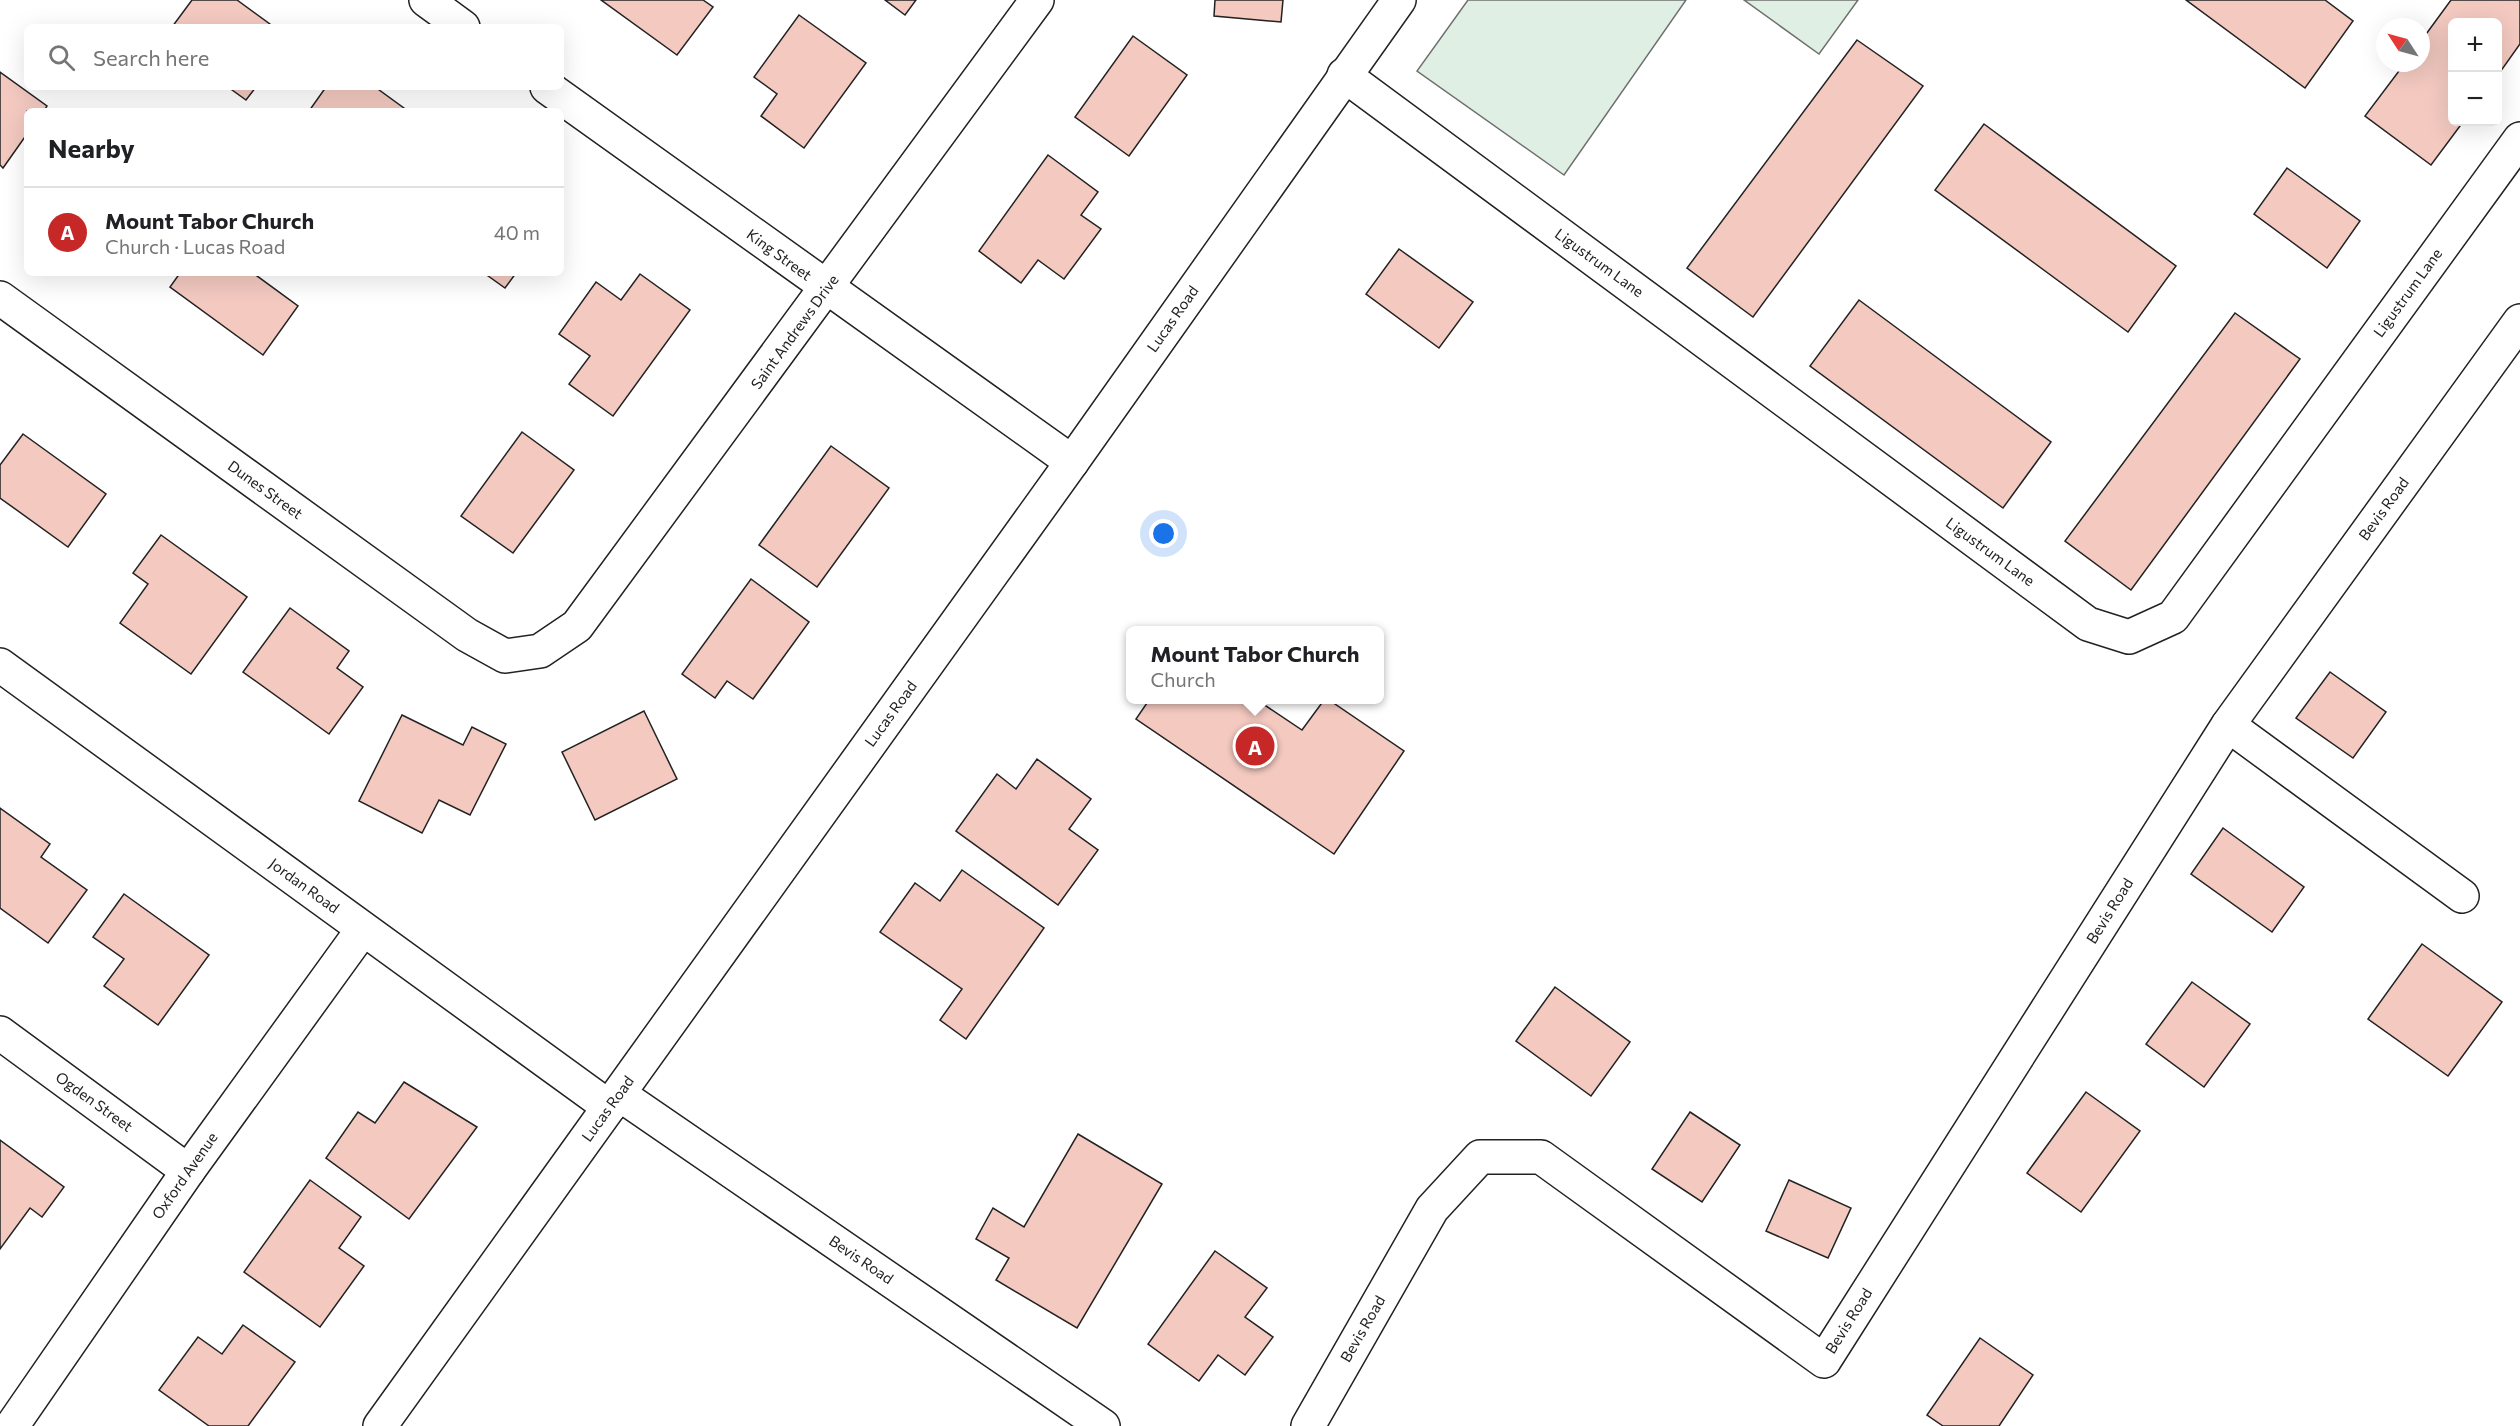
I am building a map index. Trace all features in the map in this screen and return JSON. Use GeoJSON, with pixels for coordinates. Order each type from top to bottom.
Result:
{"type":"FeatureCollection","features":[{"type":"Feature","properties":{"kind":"street"},"geometry":{"type":"LineString","coordinates":[[426,0],[459,24]]}},
{"type":"Feature","properties":{"kind":"street","name":"Saint Andrews Drive"},"geometry":{"type":"LineString","coordinates":[[540,651],[577,626],[827,289],[1037,0]]}},
{"type":"Feature","properties":{"kind":"street","name":"Lucas Road"},"geometry":{"type":"LineString","coordinates":[[380,1426],[1072,462],[1398,0]]}},
{"type":"Feature","properties":{"kind":"street","name":"Ligustrum Lane"},"geometry":{"type":"LineString","coordinates":[[1344,75],[2088,624],[2129,637],[2173,617],[2520,139]]}},
{"type":"Feature","properties":{"kind":"street","name":"King Street"},"geometry":{"type":"LineString","coordinates":[[551,90],[1072,462]]}},
{"type":"Feature","properties":{"kind":"street","name":"Dunes Street"},"geometry":{"type":"LineString","coordinates":[[0,298],[466,635],[505,656],[540,651]]}},
{"type":"Feature","properties":{"kind":"street","name":"Bevis Road"},"geometry":{"type":"LineString","coordinates":[[1308,1426],[1432,1209],[1480,1157],[1541,1157],[1824,1361],[2228,725],[2520,321]]}},
{"type":"Feature","properties":{"kind":"street","name":"Jordan Road"},"geometry":{"type":"LineString","coordinates":[[0,665],[363,928],[614,1101]]}},
{"type":"Feature","properties":{"kind":"street"},"geometry":{"type":"LineString","coordinates":[[2228,725],[2462,896]]}},
{"type":"Feature","properties":{"kind":"street","name":"Oxford Avenue"},"geometry":{"type":"LineString","coordinates":[[12,1426],[188,1171],[363,928]]}},
{"type":"Feature","properties":{"kind":"street","name":"Ogden Street"},"geometry":{"type":"LineString","coordinates":[[0,1033],[188,1171]]}},
{"type":"Feature","properties":{"kind":"street","name":"Bevis Road"},"geometry":{"type":"LineString","coordinates":[[614,1101],[1103,1426]]}},
{"type":"Feature","properties":{"kind":"green space"},"geometry":{"type":"Polygon","coordinates":[[[1468,0],[1686,0],[1564,175],[1417,71],[1468,0]]]}},
{"type":"Feature","properties":{"kind":"green space"},"geometry":{"type":"Polygon","coordinates":[[[1744,0],[1858,0],[1819,54],[1744,0]]]}},
{"type":"Feature","properties":{"kind":"building"},"geometry":{"type":"Polygon","coordinates":[[[192,0],[237,0],[270,24],[174,24],[192,0]]]}},
{"type":"Feature","properties":{"kind":"building"},"geometry":{"type":"Polygon","coordinates":[[[601,0],[703,0],[713,7],[677,55],[601,0]]]}},
{"type":"Feature","properties":{"kind":"building"},"geometry":{"type":"Polygon","coordinates":[[[885,0],[916,0],[905,15],[885,0]]]}},
{"type":"Feature","properties":{"kind":"building"},"geometry":{"type":"Polygon","coordinates":[[[1215,0],[1283,0],[1281,22],[1214,16],[1215,0]]]}},
{"type":"Feature","properties":{"kind":"building"},"geometry":{"type":"Polygon","coordinates":[[[2186,0],[2325,0],[2353,21],[2305,88],[2186,0]]]}},
{"type":"Feature","properties":{"kind":"building"},"geometry":{"type":"Polygon","coordinates":[[[2451,0],[2520,0],[2520,44],[2502,69],[2502,18],[2448,18],[2448,126],[2460,126],[2431,165],[2365,116],[2398,72],[2430,72],[2430,29],[2451,0]]]}},
{"type":"Feature","properties":{"kind":"building"},"geometry":{"type":"Polygon","coordinates":[[[799,15],[866,63],[804,148],[761,116],[777,94],[754,77],[799,15]]]}},
{"type":"Feature","properties":{"kind":"building"},"geometry":{"type":"Polygon","coordinates":[[[1133,36],[1187,75],[1129,156],[1075,117],[1133,36]]]}},
{"type":"Feature","properties":{"kind":"building"},"geometry":{"type":"Polygon","coordinates":[[[1857,40],[1923,86],[1753,317],[1687,268],[1857,40]]]}},
{"type":"Feature","properties":{"kind":"building"},"geometry":{"type":"Polygon","coordinates":[[[0,72],[47,106],[46,108],[24,108],[24,138],[3,168],[0,165],[0,72]]]}},
{"type":"Feature","properties":{"kind":"building"},"geometry":{"type":"Polygon","coordinates":[[[232,90],[254,90],[246,100],[232,90]]]}},
{"type":"Feature","properties":{"kind":"building"},"geometry":{"type":"Polygon","coordinates":[[[324,90],[379,90],[404,108],[311,108],[324,90]]]}},
{"type":"Feature","properties":{"kind":"building"},"geometry":{"type":"Polygon","coordinates":[[[1984,124],[2176,266],[2128,332],[1935,190],[1984,124]]]}},
{"type":"Feature","properties":{"kind":"building"},"geometry":{"type":"Polygon","coordinates":[[[1048,155],[1098,192],[1081,215],[1101,229],[1064,279],[1038,260],[1021,283],[979,251],[1048,155]]]}},
{"type":"Feature","properties":{"kind":"building"},"geometry":{"type":"Polygon","coordinates":[[[2287,168],[2360,221],[2327,268],[2254,214],[2287,168]]]}},
{"type":"Feature","properties":{"kind":"building"},"geometry":{"type":"Polygon","coordinates":[[[1399,249],[1473,302],[1439,348],[1366,294],[1399,249]]]}},
{"type":"Feature","properties":{"kind":"building"},"geometry":{"type":"Polygon","coordinates":[[[640,274],[690,310],[613,416],[569,384],[590,356],[559,334],[596,282],[621,300],[640,274]]]}},
{"type":"Feature","properties":{"kind":"building"},"geometry":{"type":"Polygon","coordinates":[[[178,276],[257,276],[298,306],[263,355],[170,287],[178,276]]]}},
{"type":"Feature","properties":{"kind":"building"},"geometry":{"type":"Polygon","coordinates":[[[488,276],[514,276],[505,288],[488,276]]]}},
{"type":"Feature","properties":{"kind":"building"},"geometry":{"type":"Polygon","coordinates":[[[1859,300],[2051,442],[2003,508],[1810,366],[1859,300]]]}},
{"type":"Feature","properties":{"kind":"building"},"geometry":{"type":"Polygon","coordinates":[[[2235,313],[2300,359],[2131,590],[2065,541],[2235,313]]]}},
{"type":"Feature","properties":{"kind":"building"},"geometry":{"type":"Polygon","coordinates":[[[522,432],[574,470],[513,553],[461,516],[522,432]]]}},
{"type":"Feature","properties":{"kind":"building"},"geometry":{"type":"Polygon","coordinates":[[[23,434],[106,494],[68,547],[0,498],[0,465],[23,434]]]}},
{"type":"Feature","properties":{"kind":"building"},"geometry":{"type":"Polygon","coordinates":[[[831,446],[889,488],[817,587],[759,545],[831,446]]]}},
{"type":"Feature","properties":{"kind":"building"},"geometry":{"type":"Polygon","coordinates":[[[161,535],[247,597],[191,674],[120,623],[148,584],[133,573],[161,535]]]}},
{"type":"Feature","properties":{"kind":"building"},"geometry":{"type":"Polygon","coordinates":[[[751,579],[809,622],[753,699],[727,681],[715,698],[682,674],[751,579]]]}},
{"type":"Feature","properties":{"kind":"building"},"geometry":{"type":"Polygon","coordinates":[[[290,608],[349,651],[337,668],[363,687],[329,734],[243,672],[290,608]]]}},
{"type":"Feature","properties":{"kind":"building"},"geometry":{"type":"Polygon","coordinates":[[[2330,672],[2386,712],[2353,758],[2296,718],[2330,672]]]}},
{"type":"Feature","properties":{"kind":"building"},"geometry":{"type":"Polygon","coordinates":[[[1146,704],[1263,704],[1302,730],[1321,704],[1335,704],[1404,751],[1334,854],[1136,719],[1146,704]]]}},
{"type":"Feature","properties":{"kind":"building"},"geometry":{"type":"Polygon","coordinates":[[[644,711],[677,779],[595,820],[562,752],[644,711]]]}},
{"type":"Feature","properties":{"kind":"building"},"geometry":{"type":"Polygon","coordinates":[[[402,715],[463,745],[472,727],[506,744],[470,815],[439,800],[422,833],[359,801],[402,715]]]}},
{"type":"Feature","properties":{"kind":"building"},"geometry":{"type":"Polygon","coordinates":[[[1037,759],[1091,799],[1069,829],[1098,850],[1058,905],[956,831],[997,774],[1016,789],[1037,759]]]}},
{"type":"Feature","properties":{"kind":"building"},"geometry":{"type":"Polygon","coordinates":[[[0,808],[50,844],[41,857],[87,890],[48,943],[0,908],[0,808]]]}},
{"type":"Feature","properties":{"kind":"building"},"geometry":{"type":"Polygon","coordinates":[[[2223,828],[2304,887],[2272,932],[2191,874],[2223,828]]]}},
{"type":"Feature","properties":{"kind":"building"},"geometry":{"type":"Polygon","coordinates":[[[962,870],[1044,928],[966,1039],[940,1020],[962,989],[880,932],[915,883],[940,901],[962,870]]]}},
{"type":"Feature","properties":{"kind":"building"},"geometry":{"type":"Polygon","coordinates":[[[124,894],[209,955],[158,1025],[104,986],[124,959],[93,937],[124,894]]]}},
{"type":"Feature","properties":{"kind":"building"},"geometry":{"type":"Polygon","coordinates":[[[2422,944],[2502,1002],[2448,1076],[2368,1019],[2422,944]]]}},
{"type":"Feature","properties":{"kind":"building"},"geometry":{"type":"Polygon","coordinates":[[[2192,982],[2250,1024],[2204,1087],[2146,1044],[2192,982]]]}},
{"type":"Feature","properties":{"kind":"building"},"geometry":{"type":"Polygon","coordinates":[[[1555,987],[1630,1042],[1591,1096],[1516,1041],[1555,987]]]}},
{"type":"Feature","properties":{"kind":"building"},"geometry":{"type":"Polygon","coordinates":[[[404,1082],[477,1127],[409,1219],[326,1158],[358,1112],[375,1123],[404,1082]]]}},
{"type":"Feature","properties":{"kind":"building"},"geometry":{"type":"Polygon","coordinates":[[[2086,1092],[2140,1131],[2081,1212],[2027,1173],[2086,1092]]]}},
{"type":"Feature","properties":{"kind":"building"},"geometry":{"type":"Polygon","coordinates":[[[1690,1112],[1740,1145],[1702,1202],[1652,1169],[1690,1112]]]}},
{"type":"Feature","properties":{"kind":"building"},"geometry":{"type":"Polygon","coordinates":[[[1078,1134],[1162,1184],[1077,1328],[996,1280],[1009,1258],[976,1239],[993,1208],[1024,1227],[1078,1134]]]}},
{"type":"Feature","properties":{"kind":"building"},"geometry":{"type":"Polygon","coordinates":[[[0,1140],[64,1187],[42,1217],[30,1208],[0,1249],[0,1140]]]}},
{"type":"Feature","properties":{"kind":"building"},"geometry":{"type":"Polygon","coordinates":[[[310,1180],[361,1217],[339,1248],[364,1266],[320,1327],[244,1272],[310,1180]]]}},
{"type":"Feature","properties":{"kind":"building"},"geometry":{"type":"Polygon","coordinates":[[[1789,1180],[1851,1208],[1828,1258],[1766,1231],[1789,1180]]]}},
{"type":"Feature","properties":{"kind":"building"},"geometry":{"type":"Polygon","coordinates":[[[1215,1251],[1267,1288],[1245,1317],[1273,1337],[1245,1375],[1218,1355],[1199,1381],[1148,1344],[1215,1251]]]}},
{"type":"Feature","properties":{"kind":"building"},"geometry":{"type":"Polygon","coordinates":[[[243,1325],[295,1362],[248,1426],[209,1426],[159,1390],[198,1337],[222,1354],[243,1325]]]}},
{"type":"Feature","properties":{"kind":"building"},"geometry":{"type":"Polygon","coordinates":[[[1980,1338],[2033,1375],[1999,1426],[1943,1426],[1927,1415],[1980,1338]]]}},
{"type":"Feature","properties":{"kind":"place","name":"Mount Tabor Church"},"geometry":{"type":"Point","coordinates":[1255,746]}}]}
